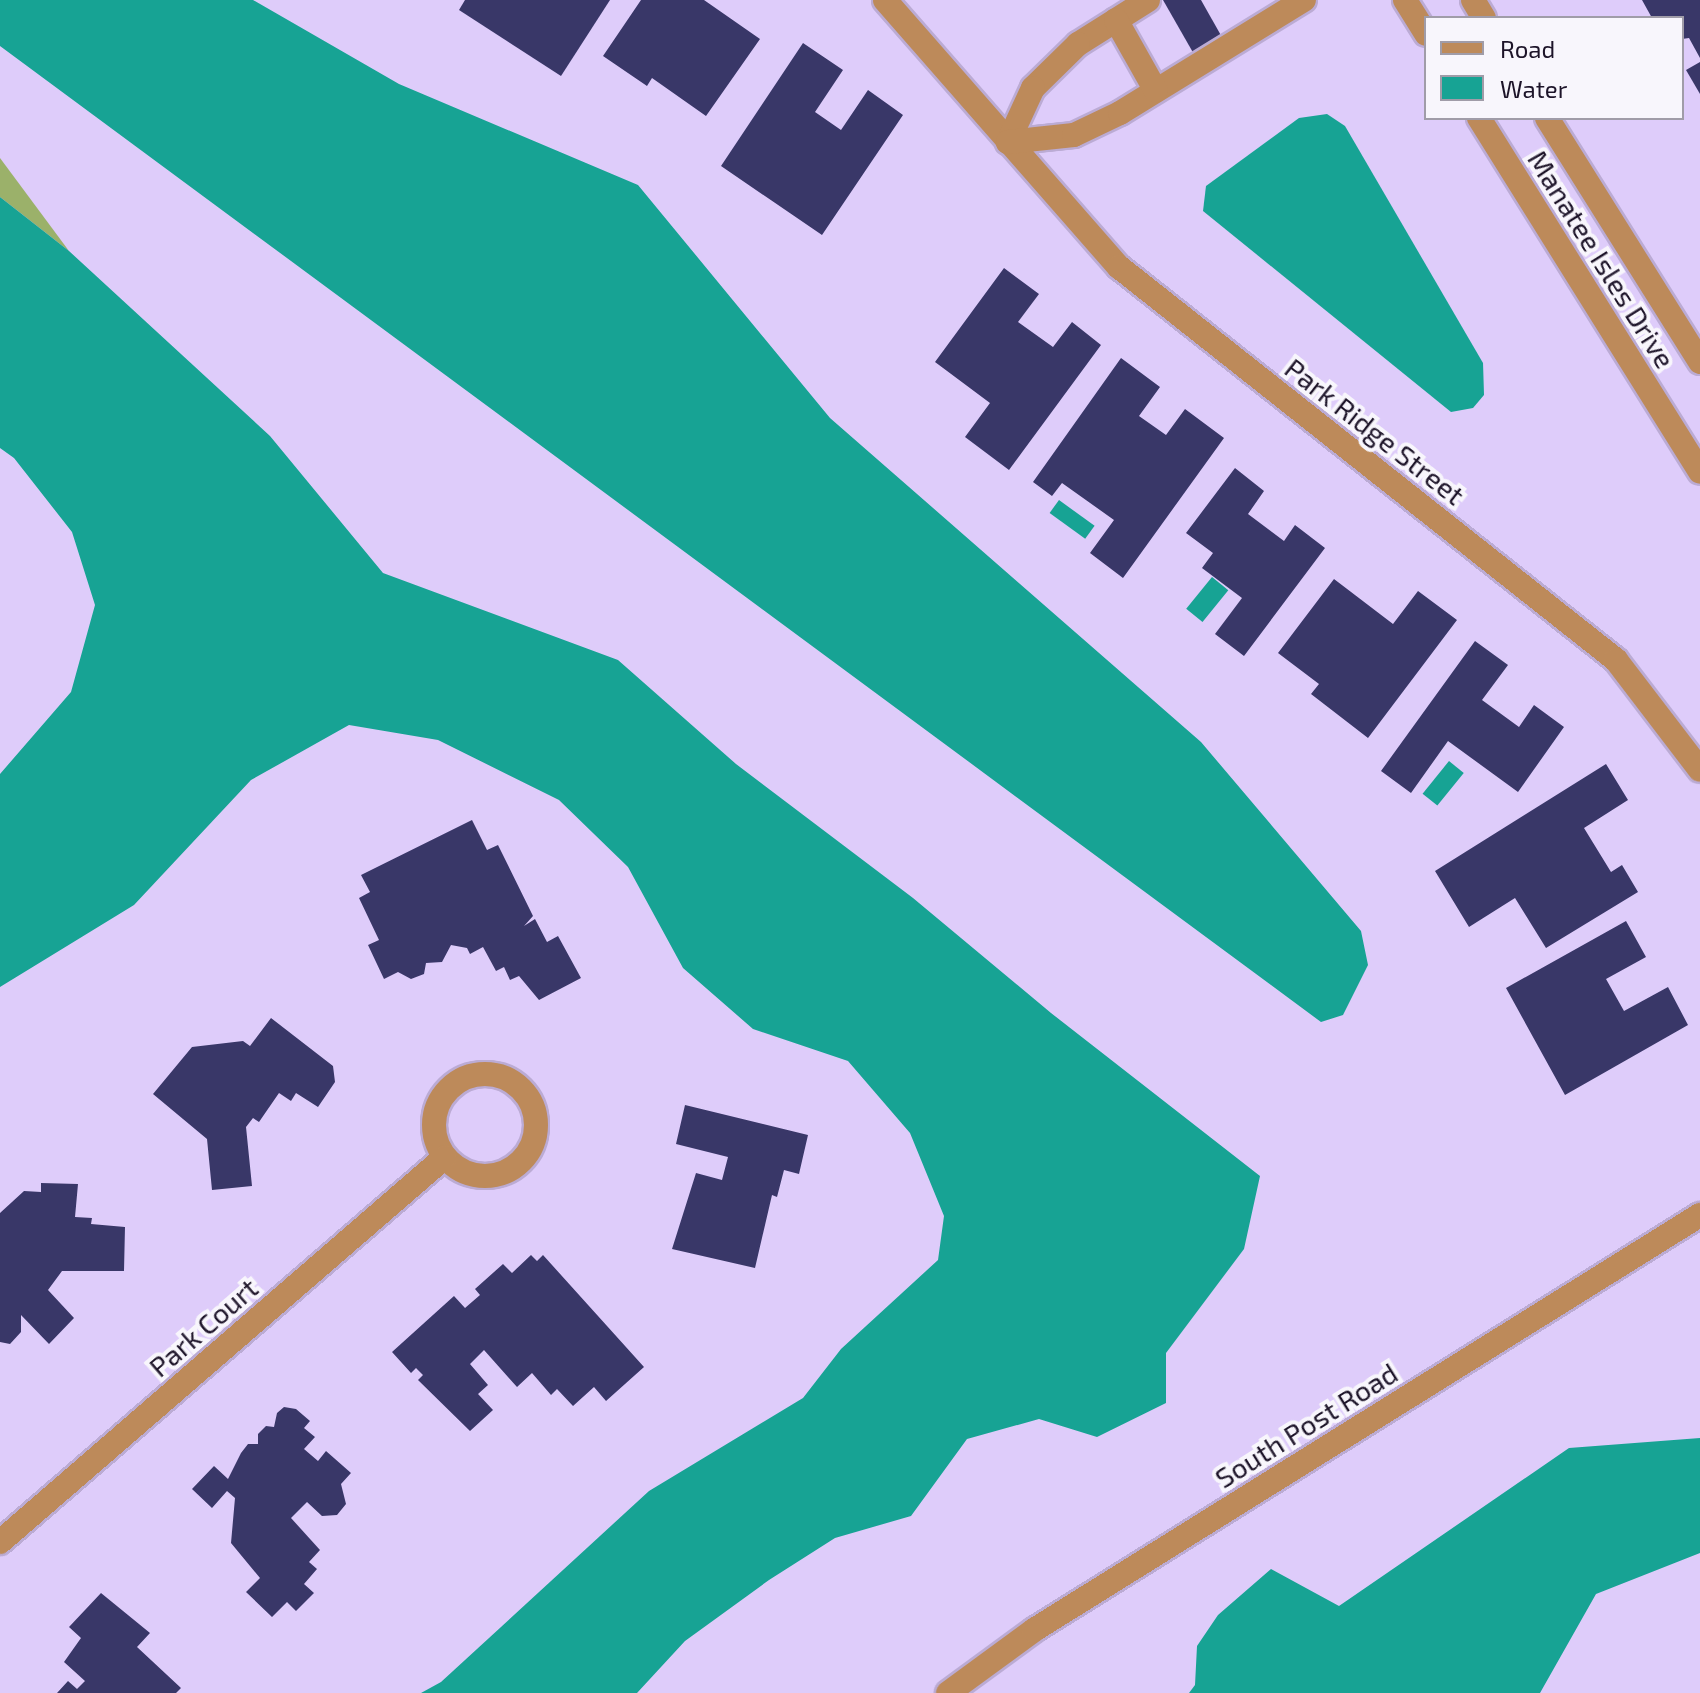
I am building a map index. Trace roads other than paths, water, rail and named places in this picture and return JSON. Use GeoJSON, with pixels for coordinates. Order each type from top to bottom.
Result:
{"type":"FeatureCollection","features":[{"type":"Feature","properties":{"kind":"street","name":"Park Ridge Street"},"geometry":{"type":"LineString","coordinates":[[885,0],[1119,267],[1616,660],[1700,770]]}},
{"type":"Feature","properties":{"kind":"street"},"geometry":{"type":"LineString","coordinates":[[1008,142],[1033,88],[1078,44],[1148,0]]}},
{"type":"Feature","properties":{"kind":"street"},"geometry":{"type":"LineString","coordinates":[[1008,142],[1074,135],[1156,91],[1304,0]]}},
{"type":"Feature","properties":{"kind":"street"},"geometry":{"type":"LineString","coordinates":[[1405,0],[1424,31]]}},
{"type":"Feature","properties":{"kind":"street"},"geometry":{"type":"LineString","coordinates":[[1116,20],[1156,91]]}},
{"type":"Feature","properties":{"kind":"street","name":"Manatee Isles Drive"},"geometry":{"type":"LineString","coordinates":[[1480,120],[1700,472]]}},
{"type":"Feature","properties":{"kind":"street","name":"Manatee Isles Drive"},"geometry":{"type":"LineString","coordinates":[[1548,120],[1700,362]]}},
{"type":"Feature","properties":{"kind":"street"},"geometry":{"type":"LineString","coordinates":[[491,1074],[514,1081],[525,1092],[536,1131],[528,1153],[517,1165],[487,1176],[457,1168],[445,1157],[434,1127],[436,1111],[453,1084],[491,1074]]}},
{"type":"Feature","properties":{"kind":"street","name":"Park Court"},"geometry":{"type":"LineString","coordinates":[[0,1542],[445,1157]]}},
{"type":"Feature","properties":{"kind":"street","name":"South Post Road"},"geometry":{"type":"LineString","coordinates":[[948,1693],[1034,1630],[1700,1215]]}},
{"type":"Feature","properties":{"kind":"water"},"geometry":{"type":"Polygon","coordinates":[[[0,0],[253,0],[399,84],[638,185],[830,418],[1201,742],[1361,931],[1368,965],[1343,1015],[1321,1022],[0,46],[0,0]]]}},
{"type":"Feature","properties":{"kind":"water"},"geometry":{"type":"Polygon","coordinates":[[[1327,114],[1345,126],[1483,363],[1484,395],[1473,408],[1451,412],[1203,211],[1206,186],[1299,118],[1327,114]]]}},
{"type":"Feature","properties":{"kind":"water"},"geometry":{"type":"Polygon","coordinates":[[[0,197],[69,251],[270,436],[383,573],[618,660],[736,764],[913,898],[1051,1013],[1260,1176],[1244,1249],[1166,1353],[1166,1403],[1097,1437],[1039,1419],[967,1439],[911,1516],[835,1538],[769,1580],[685,1641],[637,1693],[421,1693],[441,1682],[649,1491],[803,1398],[841,1349],[938,1260],[944,1216],[910,1133],[848,1061],[753,1029],[683,968],[628,867],[559,800],[438,740],[349,725],[251,780],[134,905],[0,987],[0,774],[71,692],[95,605],[72,532],[14,458],[0,448],[0,197]]]}},
{"type":"Feature","properties":{"kind":"water"},"geometry":{"type":"Polygon","coordinates":[[[1059,500],[1095,526],[1085,539],[1050,513],[1059,500]]]}},
{"type":"Feature","properties":{"kind":"water"},"geometry":{"type":"Polygon","coordinates":[[[1212,577],[1228,590],[1203,622],[1186,609],[1212,577]]]}},
{"type":"Feature","properties":{"kind":"water"},"geometry":{"type":"Polygon","coordinates":[[[1449,761],[1464,773],[1437,806],[1423,794],[1449,761]]]}},
{"type":"Feature","properties":{"kind":"water"},"geometry":{"type":"Polygon","coordinates":[[[1700,1438],[1700,1553],[1596,1594],[1540,1693],[1189,1693],[1195,1685],[1197,1646],[1218,1615],[1271,1569],[1339,1606],[1569,1448],[1700,1438]]]}}]}
